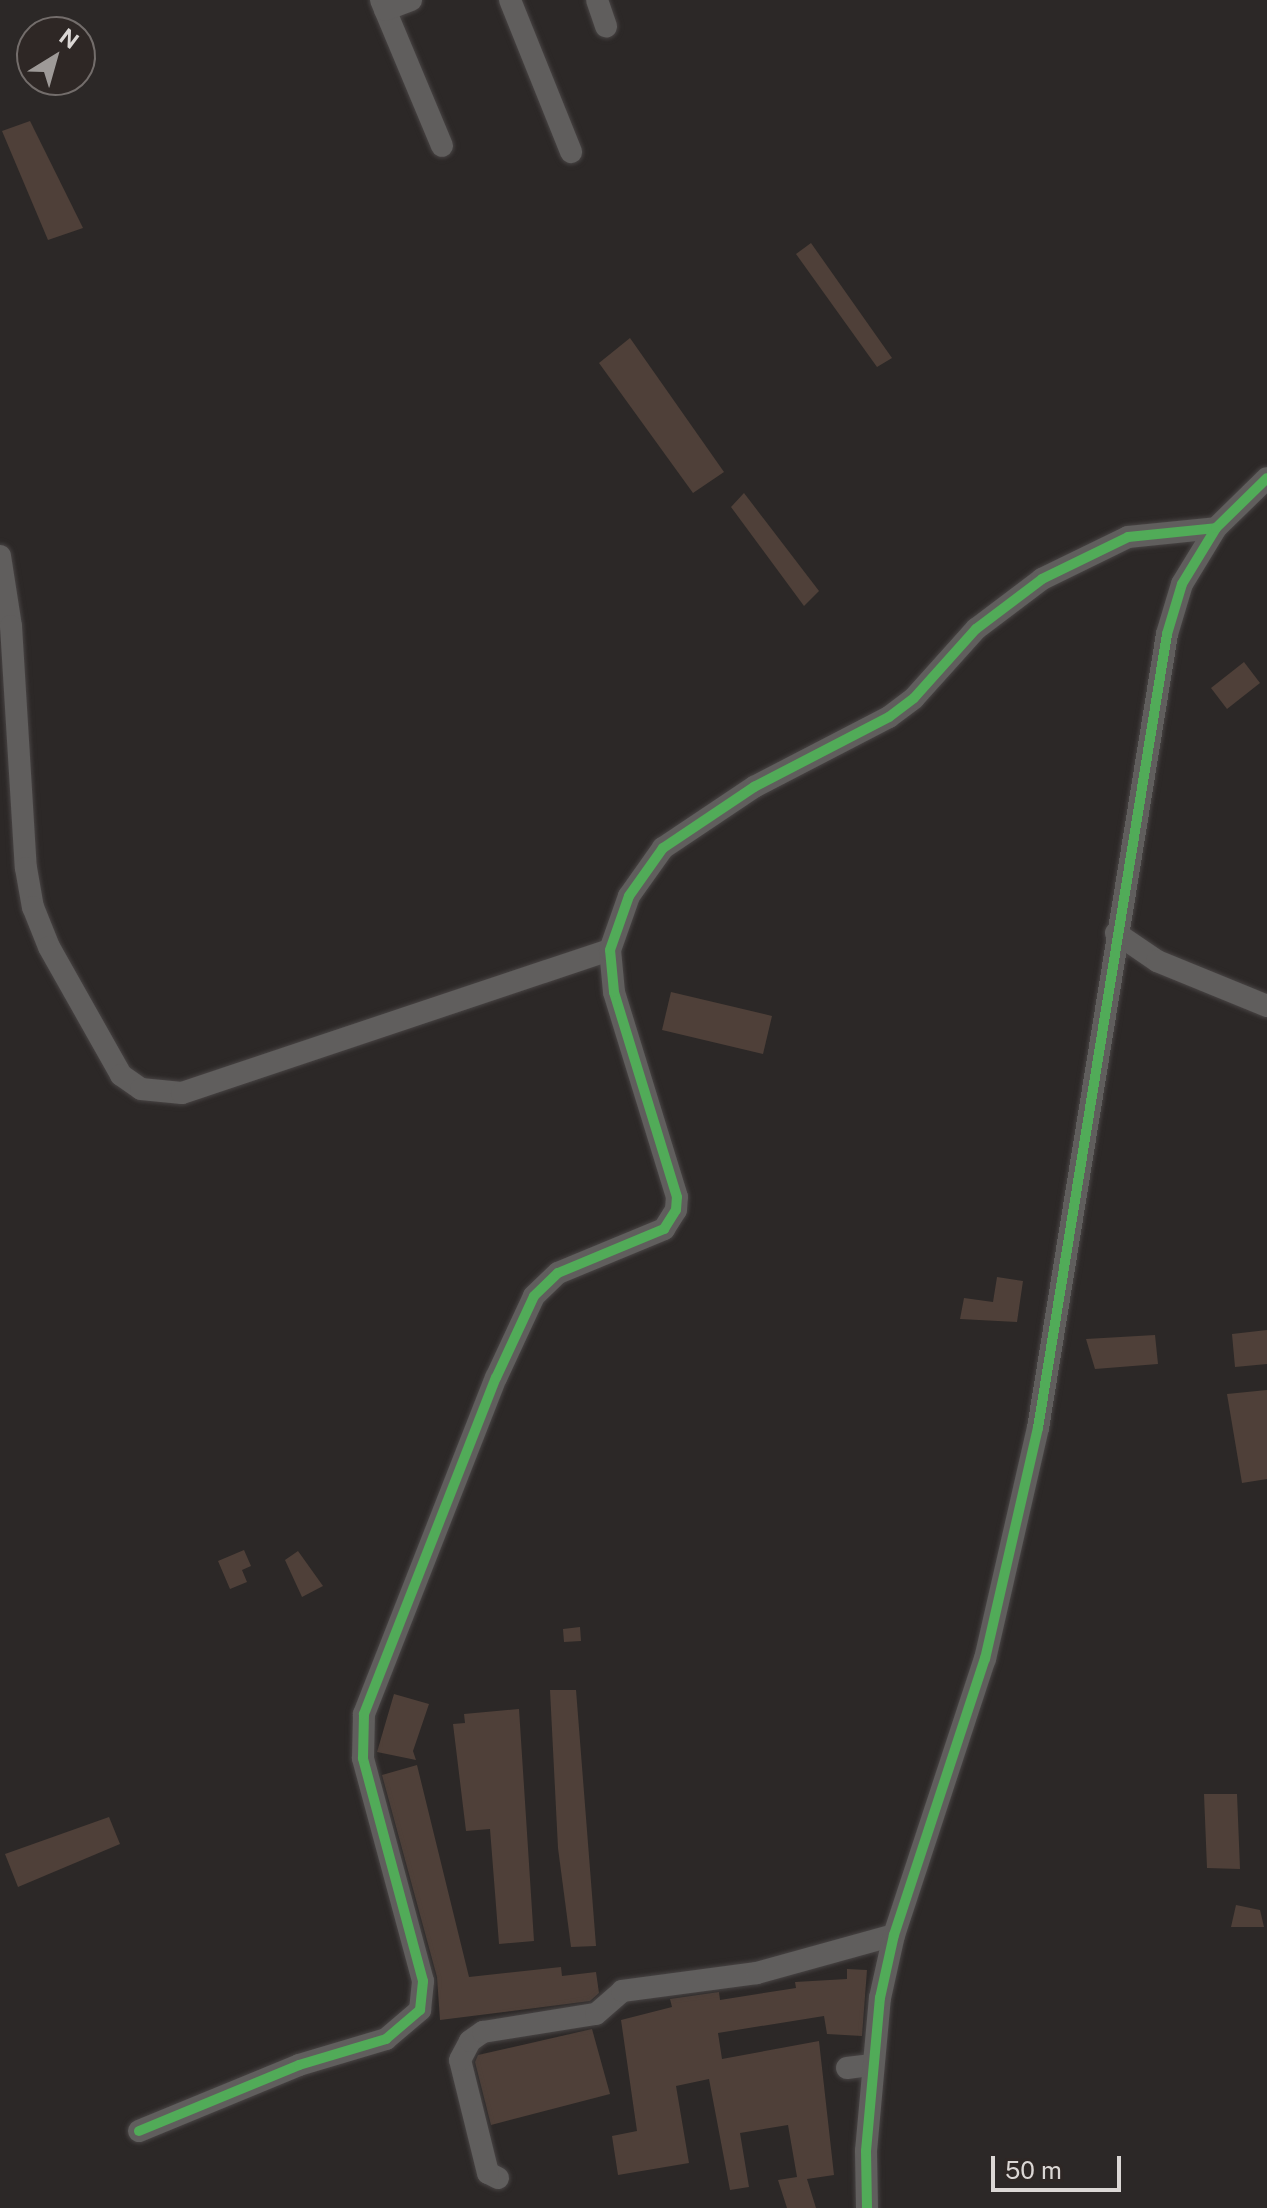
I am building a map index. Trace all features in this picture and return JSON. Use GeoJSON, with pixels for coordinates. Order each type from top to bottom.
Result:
{"type":"FeatureCollection","features":[{"type":"Feature","properties":{"kind":"street"},"geometry":{"type":"LineString","coordinates":[[411,0],[383,5],[442,146]]}},
{"type":"Feature","properties":{"kind":"street"},"geometry":{"type":"LineString","coordinates":[[510,0],[571,152]]}},
{"type":"Feature","properties":{"kind":"street"},"geometry":{"type":"LineString","coordinates":[[597,0],[606,26]]}},
{"type":"Feature","properties":{"kind":"street"},"geometry":{"type":"LineString","coordinates":[[867,2208],[872,2065],[894,1935],[1003,1590],[1043,1398],[1116,933],[1167,634],[1182,584],[1216,528],[1267,478]]}},
{"type":"Feature","properties":{"kind":"street"},"geometry":{"type":"LineString","coordinates":[[139,2131],[299,2065],[386,2039],[420,2010],[423,1981],[363,1758],[360,1734],[367,1702],[496,1378],[534,1296],[558,1273],[664,1229],[676,1210],[677,1197],[614,992],[610,950],[629,896],[663,848],[754,787],[889,717],[1002,606],[1042,579],[1128,537],[1216,528]]}},
{"type":"Feature","properties":{"kind":"street"},"geometry":{"type":"LineString","coordinates":[[0,556],[11,626],[26,868],[33,907],[49,947],[121,1075],[141,1089],[182,1093],[610,950]]}},
{"type":"Feature","properties":{"kind":"street"},"geometry":{"type":"LineString","coordinates":[[1116,933],[1157,961],[1267,1006]]}},
{"type":"Feature","properties":{"kind":"street"},"geometry":{"type":"LineString","coordinates":[[498,2178],[488,2173],[460,2060],[470,2041],[483,2032],[596,2014],[622,1991],[757,1973],[894,1935]]}},
{"type":"Feature","properties":{"kind":"street"},"geometry":{"type":"LineString","coordinates":[[847,2068],[872,2065]]}},
{"type":"Feature","properties":{"kind":"building"},"geometry":{"type":"Polygon","coordinates":[[[30,121],[83,228],[48,240],[2,131],[30,121]]]}},
{"type":"Feature","properties":{"kind":"building"},"geometry":{"type":"Polygon","coordinates":[[[811,243],[892,358],[877,367],[796,254],[811,243]]]}},
{"type":"Feature","properties":{"kind":"building"},"geometry":{"type":"Polygon","coordinates":[[[630,338],[724,472],[693,493],[599,363],[630,338]]]}},
{"type":"Feature","properties":{"kind":"building"},"geometry":{"type":"Polygon","coordinates":[[[744,493],[819,591],[804,606],[731,507],[744,493]]]}},
{"type":"Feature","properties":{"kind":"building"},"geometry":{"type":"Polygon","coordinates":[[[1244,662],[1260,683],[1227,709],[1211,688],[1244,662]]]}},
{"type":"Feature","properties":{"kind":"building"},"geometry":{"type":"Polygon","coordinates":[[[671,992],[772,1016],[763,1054],[662,1030],[671,992]]]}},
{"type":"Feature","properties":{"kind":"building"},"geometry":{"type":"Polygon","coordinates":[[[997,1277],[1023,1281],[1017,1322],[960,1319],[964,1298],[993,1302],[997,1277]]]}},
{"type":"Feature","properties":{"kind":"building"},"geometry":{"type":"Polygon","coordinates":[[[1267,1330],[1267,1364],[1235,1367],[1232,1334],[1267,1330]]]}},
{"type":"Feature","properties":{"kind":"building"},"geometry":{"type":"Polygon","coordinates":[[[1155,1335],[1158,1364],[1095,1369],[1086,1339],[1155,1335]]]}},
{"type":"Feature","properties":{"kind":"building"},"geometry":{"type":"Polygon","coordinates":[[[1267,1390],[1267,1479],[1242,1483],[1227,1394],[1267,1390]]]}},
{"type":"Feature","properties":{"kind":"building"},"geometry":{"type":"Polygon","coordinates":[[[244,1550],[251,1566],[242,1570],[247,1582],[230,1589],[218,1561],[244,1550]]]}},
{"type":"Feature","properties":{"kind":"building"},"geometry":{"type":"Polygon","coordinates":[[[298,1551],[323,1586],[302,1597],[285,1560],[298,1551]]]}},
{"type":"Feature","properties":{"kind":"building"},"geometry":{"type":"Polygon","coordinates":[[[580,1627],[581,1641],[564,1642],[563,1629],[580,1627]]]}},
{"type":"Feature","properties":{"kind":"building"},"geometry":{"type":"Polygon","coordinates":[[[550,1690],[576,1690],[596,1946],[571,1947],[558,1848],[550,1690]]]}},
{"type":"Feature","properties":{"kind":"building"},"geometry":{"type":"Polygon","coordinates":[[[394,1694],[429,1704],[413,1751],[416,1760],[377,1752],[394,1694]]]}},
{"type":"Feature","properties":{"kind":"building"},"geometry":{"type":"Polygon","coordinates":[[[519,1709],[534,1941],[499,1944],[490,1829],[466,1831],[453,1724],[465,1723],[464,1714],[519,1709]]]}},
{"type":"Feature","properties":{"kind":"building"},"geometry":{"type":"Polygon","coordinates":[[[417,1765],[469,1977],[561,1967],[562,1976],[596,1972],[599,1993],[590,2001],[440,2020],[437,1977],[382,1775],[417,1765]]]}},
{"type":"Feature","properties":{"kind":"building"},"geometry":{"type":"Polygon","coordinates":[[[1204,1794],[1237,1794],[1240,1869],[1207,1868],[1204,1794]]]}},
{"type":"Feature","properties":{"kind":"building"},"geometry":{"type":"Polygon","coordinates":[[[109,1817],[120,1844],[18,1887],[5,1854],[109,1817]]]}},
{"type":"Feature","properties":{"kind":"building"},"geometry":{"type":"Polygon","coordinates":[[[1236,1905],[1260,1910],[1264,1927],[1231,1927],[1236,1905]]]}},
{"type":"Feature","properties":{"kind":"building"},"geometry":{"type":"Polygon","coordinates":[[[847,1969],[867,1970],[862,2036],[827,2034],[824,2016],[718,2033],[722,2059],[819,2041],[834,2175],[807,2179],[816,2208],[787,2208],[778,2180],[797,2177],[788,2125],[740,2133],[749,2187],[730,2190],[709,2079],[676,2086],[689,2163],[618,2175],[612,2136],[637,2131],[621,2020],[672,2007],[670,1999],[719,1992],[720,2000],[796,1988],[795,1982],[847,1979],[847,1969]]]}},
{"type":"Feature","properties":{"kind":"building"},"geometry":{"type":"Polygon","coordinates":[[[592,2029],[610,2094],[491,2125],[475,2062],[478,2055],[592,2029]]]}},
{"type":"Feature","properties":{"kind":"cycle path"},"geometry":{"type":"LineString","coordinates":[[867,2208],[866,2151],[880,1998],[894,1935],[985,1659],[1038,1428],[1167,634],[1182,584],[1216,528],[1267,478]]}},
{"type":"Feature","properties":{"kind":"cycle path"},"geometry":{"type":"LineString","coordinates":[[139,2131],[299,2065],[386,2039],[420,2010],[423,1981],[363,1758],[364,1714],[496,1378],[534,1296],[558,1273],[664,1229],[676,1210],[677,1197],[614,992],[610,950],[629,896],[663,848],[754,787],[889,717],[914,698],[976,629],[1042,579],[1128,537],[1216,528]]}}]}
